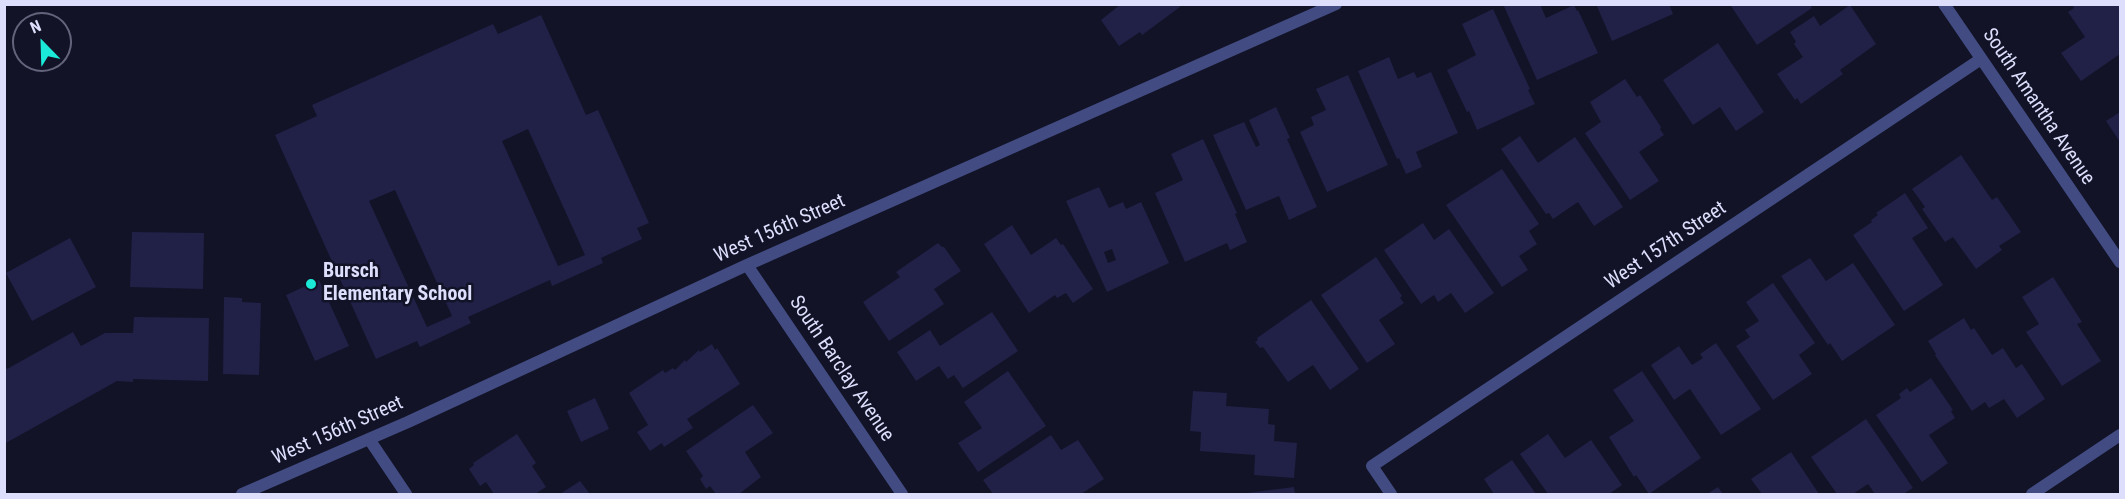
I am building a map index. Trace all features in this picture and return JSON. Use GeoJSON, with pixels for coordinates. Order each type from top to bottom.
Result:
{"type":"FeatureCollection","features":[{"type":"Feature","properties":{"kind":"street","name":"West 156th Street"},"geometry":{"type":"LineString","coordinates":[[242,495],[1316,9],[1336,4]]}},
{"type":"Feature","properties":{"kind":"street","name":"South Amantha Avenue"},"geometry":{"type":"LineString","coordinates":[[1944,4],[2121,262]]}},
{"type":"Feature","properties":{"kind":"street","name":"West 157th Street"},"geometry":{"type":"LineString","coordinates":[[1391,495],[1372,466],[1981,59]]}},
{"type":"Feature","properties":{"kind":"street","name":"South Barclay Avenue"},"geometry":{"type":"LineString","coordinates":[[747,265],[902,495]]}},
{"type":"Feature","properties":{"kind":"street"},"geometry":{"type":"LineString","coordinates":[[2032,495],[2121,435]]}},
{"type":"Feature","properties":{"kind":"street"},"geometry":{"type":"LineString","coordinates":[[369,439],[406,495]]}},
{"type":"Feature","properties":{"kind":"building"},"geometry":{"type":"Polygon","coordinates":[[[1121,4],[1178,4],[1180,7],[1142,35],[1140,32],[1119,46],[1101,20],[1121,4]]]}},
{"type":"Feature","properties":{"kind":"building"},"geometry":{"type":"Polygon","coordinates":[[[1503,4],[1540,4],[1546,18],[1574,5],[1598,53],[1537,80],[1503,4]]]}},
{"type":"Feature","properties":{"kind":"building"},"geometry":{"type":"Polygon","coordinates":[[[1596,4],[1669,4],[1673,14],[1612,41],[1596,4]]]}},
{"type":"Feature","properties":{"kind":"building"},"geometry":{"type":"Polygon","coordinates":[[[2076,4],[2120,4],[2120,54],[2081,81],[2061,53],[2085,37],[2068,12],[2076,4]]]}},
{"type":"Feature","properties":{"kind":"building"},"geometry":{"type":"Polygon","coordinates":[[[1732,5],[1810,5],[1812,8],[1757,45],[1732,5]]]}},
{"type":"Feature","properties":{"kind":"building"},"geometry":{"type":"Polygon","coordinates":[[[1850,5],[1876,44],[1840,70],[1843,74],[1801,104],[1797,98],[1795,100],[1777,74],[1803,57],[1794,44],[1796,42],[1790,32],[1814,16],[1820,26],[1850,5]]]}},
{"type":"Feature","properties":{"kind":"building"},"geometry":{"type":"Polygon","coordinates":[[[1493,9],[1535,104],[1477,130],[1447,70],[1476,55],[1462,24],[1493,9]]]}},
{"type":"Feature","properties":{"kind":"building"},"geometry":{"type":"Polygon","coordinates":[[[541,15],[586,115],[598,110],[649,223],[637,228],[642,239],[601,258],[603,263],[552,286],[550,280],[468,317],[471,323],[420,347],[417,341],[376,359],[275,135],[317,116],[312,105],[493,24],[498,34],[541,15]],[[528,129],[502,141],[558,266],[585,255],[528,129]],[[395,190],[369,201],[427,327],[452,316],[395,190]]]}},
{"type":"Feature","properties":{"kind":"building"},"geometry":{"type":"Polygon","coordinates":[[[1718,43],[1764,112],[1736,131],[1720,107],[1693,125],[1663,80],[1718,43]]]}},
{"type":"Feature","properties":{"kind":"building"},"geometry":{"type":"Polygon","coordinates":[[[1389,57],[1398,79],[1414,72],[1417,78],[1431,72],[1458,133],[1416,152],[1422,167],[1406,174],[1399,158],[1397,159],[1358,71],[1389,57]]]}},
{"type":"Feature","properties":{"kind":"building"},"geometry":{"type":"Polygon","coordinates":[[[1348,75],[1388,165],[1327,192],[1300,132],[1314,125],[1311,117],[1326,110],[1316,89],[1348,75]]]}},
{"type":"Feature","properties":{"kind":"building"},"geometry":{"type":"Polygon","coordinates":[[[1625,79],[1637,97],[1640,95],[1664,135],[1639,152],[1659,181],[1630,200],[1585,133],[1601,122],[1590,102],[1625,79]]]}},
{"type":"Feature","properties":{"kind":"building"},"geometry":{"type":"Polygon","coordinates":[[[1276,107],[1290,138],[1287,139],[1317,207],[1289,220],[1279,196],[1246,210],[1213,135],[1244,122],[1256,147],[1260,145],[1249,120],[1276,107]]]}},
{"type":"Feature","properties":{"kind":"building"},"geometry":{"type":"Polygon","coordinates":[[[2120,112],[2120,142],[2106,121],[2120,112]]]}},
{"type":"Feature","properties":{"kind":"building"},"geometry":{"type":"Polygon","coordinates":[[[1520,136],[1538,163],[1575,137],[1623,207],[1594,226],[1578,202],[1553,219],[1549,213],[1546,214],[1501,149],[1520,136]]]}},
{"type":"Feature","properties":{"kind":"building"},"geometry":{"type":"Polygon","coordinates":[[[1203,139],[1237,213],[1235,214],[1247,242],[1230,250],[1227,243],[1185,262],[1155,193],[1183,180],[1171,154],[1203,139]]]}},
{"type":"Feature","properties":{"kind":"building"},"geometry":{"type":"Polygon","coordinates":[[[1961,155],[1992,200],[1997,197],[2021,232],[1999,246],[2002,250],[1976,269],[1953,237],[1945,242],[1922,209],[1925,207],[1912,189],[1961,155]]]}},
{"type":"Feature","properties":{"kind":"building"},"geometry":{"type":"Polygon","coordinates":[[[1502,169],[1539,224],[1529,231],[1537,244],[1519,256],[1528,270],[1502,287],[1446,205],[1502,169]]]}},
{"type":"Feature","properties":{"kind":"building"},"geometry":{"type":"Polygon","coordinates":[[[1099,187],[1109,208],[1123,202],[1126,209],[1141,202],[1169,263],[1107,292],[1066,201],[1099,187]],[[1112,249],[1104,252],[1108,263],[1116,260],[1112,249]]]}},
{"type":"Feature","properties":{"kind":"building"},"geometry":{"type":"Polygon","coordinates":[[[1905,193],[1928,228],[1912,238],[1943,285],[1904,311],[1853,235],[1872,222],[1871,220],[1878,215],[1876,213],[1905,193]]]}},
{"type":"Feature","properties":{"kind":"building"},"geometry":{"type":"Polygon","coordinates":[[[1423,223],[1434,240],[1449,229],[1494,293],[1465,313],[1451,293],[1438,302],[1434,295],[1421,304],[1384,250],[1423,223]]]}},
{"type":"Feature","properties":{"kind":"building"},"geometry":{"type":"Polygon","coordinates":[[[1012,225],[1031,255],[1056,238],[1061,245],[1063,244],[1093,289],[1073,303],[1066,293],[1057,298],[1055,295],[1029,313],[984,244],[1012,225]]]}},
{"type":"Feature","properties":{"kind":"building"},"geometry":{"type":"Polygon","coordinates":[[[132,232],[204,233],[203,289],[130,287],[132,232]]]}},
{"type":"Feature","properties":{"kind":"building"},"geometry":{"type":"Polygon","coordinates":[[[70,238],[96,287],[32,321],[6,273],[70,238]]]}},
{"type":"Feature","properties":{"kind":"building"},"geometry":{"type":"Polygon","coordinates":[[[938,243],[944,247],[961,271],[934,289],[944,304],[889,341],[863,302],[900,277],[896,272],[938,243]]]}},
{"type":"Feature","properties":{"kind":"building"},"geometry":{"type":"Polygon","coordinates":[[[1376,257],[1402,296],[1400,298],[1404,303],[1379,320],[1395,344],[1367,363],[1321,295],[1376,257]]]}},
{"type":"Feature","properties":{"kind":"building"},"geometry":{"type":"Polygon","coordinates":[[[1810,258],[1826,281],[1853,263],[1895,325],[1842,361],[1830,343],[1828,345],[1781,276],[1810,258]]]}},
{"type":"Feature","properties":{"kind":"building"},"geometry":{"type":"Polygon","coordinates":[[[2053,277],[2082,322],[2077,324],[2101,361],[2062,386],[2026,332],[2039,324],[2022,297],[2053,277]]]}},
{"type":"Feature","properties":{"kind":"building"},"geometry":{"type":"Polygon","coordinates":[[[319,280],[349,346],[315,361],[286,295],[319,280]]]}},
{"type":"Feature","properties":{"kind":"building"},"geometry":{"type":"Polygon","coordinates":[[[1773,283],[1815,343],[1799,355],[1812,374],[1773,400],[1736,346],[1750,337],[1745,330],[1759,321],[1746,302],[1773,283]]]}},
{"type":"Feature","properties":{"kind":"building"},"geometry":{"type":"Polygon","coordinates":[[[224,297],[242,298],[242,302],[261,303],[259,375],[223,374],[224,297]]]}},
{"type":"Feature","properties":{"kind":"building"},"geometry":{"type":"Polygon","coordinates":[[[1311,300],[1359,369],[1330,390],[1313,365],[1288,382],[1263,347],[1260,348],[1255,342],[1257,338],[1311,300]]]}},
{"type":"Feature","properties":{"kind":"building"},"geometry":{"type":"Polygon","coordinates":[[[992,312],[1018,351],[963,388],[954,375],[948,379],[939,366],[916,381],[897,352],[930,330],[940,346],[992,312]]]}},
{"type":"Feature","properties":{"kind":"building"},"geometry":{"type":"Polygon","coordinates":[[[134,317],[209,318],[208,381],[133,379],[133,382],[117,381],[4,444],[4,364],[7,369],[73,332],[81,346],[105,333],[133,333],[134,317]]]}},
{"type":"Feature","properties":{"kind":"building"},"geometry":{"type":"Polygon","coordinates":[[[1964,318],[1971,330],[1974,328],[1992,355],[2003,348],[2016,368],[2022,364],[2045,399],[2017,418],[2004,399],[1989,408],[1985,402],[1972,411],[1928,341],[1964,318]]]}},
{"type":"Feature","properties":{"kind":"building"},"geometry":{"type":"Polygon","coordinates":[[[1716,343],[1761,409],[1721,435],[1690,389],[1674,400],[1651,365],[1679,346],[1692,365],[1703,358],[1700,354],[1716,343]]]}},
{"type":"Feature","properties":{"kind":"building"},"geometry":{"type":"Polygon","coordinates":[[[712,344],[715,350],[717,348],[740,384],[687,419],[693,428],[664,447],[662,443],[650,451],[637,432],[648,425],[629,393],[663,370],[665,373],[673,368],[675,370],[699,350],[700,352],[712,344]]]}},
{"type":"Feature","properties":{"kind":"building"},"geometry":{"type":"Polygon","coordinates":[[[1008,371],[1046,426],[978,472],[958,443],[982,428],[964,402],[1008,371]]]}},
{"type":"Feature","properties":{"kind":"building"},"geometry":{"type":"Polygon","coordinates":[[[1642,371],[1701,458],[1649,494],[1636,475],[1634,477],[1609,437],[1634,421],[1613,390],[1642,371]]]}},
{"type":"Feature","properties":{"kind":"building"},"geometry":{"type":"Polygon","coordinates":[[[1931,378],[1953,410],[1951,411],[1955,418],[1929,435],[1948,463],[1922,482],[1876,415],[1901,398],[1899,394],[1907,388],[1910,392],[1931,378]]]}},
{"type":"Feature","properties":{"kind":"building"},"geometry":{"type":"Polygon","coordinates":[[[1193,391],[1227,393],[1226,406],[1269,409],[1268,424],[1275,425],[1274,441],[1297,443],[1294,478],[1254,475],[1255,455],[1200,451],[1201,432],[1190,431],[1193,391]]]}},
{"type":"Feature","properties":{"kind":"building"},"geometry":{"type":"Polygon","coordinates":[[[595,398],[609,429],[581,442],[567,411],[595,398]]]}},
{"type":"Feature","properties":{"kind":"building"},"geometry":{"type":"Polygon","coordinates":[[[753,405],[773,433],[745,452],[761,477],[739,494],[716,494],[710,486],[706,489],[700,479],[703,476],[686,451],[753,405]]]}},
{"type":"Feature","properties":{"kind":"building"},"geometry":{"type":"Polygon","coordinates":[[[1866,419],[1913,488],[1903,494],[1875,494],[1868,484],[1853,494],[1837,494],[1811,457],[1866,419]]]}},
{"type":"Feature","properties":{"kind":"building"},"geometry":{"type":"Polygon","coordinates":[[[517,434],[536,463],[532,466],[546,487],[535,494],[494,494],[486,482],[480,486],[469,469],[474,465],[473,463],[517,434]]]}},
{"type":"Feature","properties":{"kind":"building"},"geometry":{"type":"Polygon","coordinates":[[[1548,434],[1565,458],[1591,440],[1622,485],[1609,494],[1548,494],[1520,454],[1548,434]]]}},
{"type":"Feature","properties":{"kind":"building"},"geometry":{"type":"Polygon","coordinates":[[[1051,435],[1061,450],[1078,440],[1104,479],[1081,494],[993,494],[983,480],[1051,435]]]}},
{"type":"Feature","properties":{"kind":"building"},"geometry":{"type":"Polygon","coordinates":[[[1791,452],[1819,494],[1762,494],[1751,479],[1791,452]]]}},
{"type":"Feature","properties":{"kind":"building"},"geometry":{"type":"Polygon","coordinates":[[[1512,460],[1536,494],[1494,494],[1484,479],[1512,460]]]}},
{"type":"Feature","properties":{"kind":"building"},"geometry":{"type":"Polygon","coordinates":[[[580,481],[590,494],[560,494],[580,481]]]}},
{"type":"Feature","properties":{"kind":"building"},"geometry":{"type":"Polygon","coordinates":[[[1294,487],[1295,494],[1247,493],[1294,487]]]}},
{"type":"Feature","properties":{"kind":"building"},"geometry":{"type":"Polygon","coordinates":[[[1718,487],[1723,494],[1707,494],[1718,487]]]}},
{"type":"Feature","properties":{"kind":"place","name":"Bursch Elementary School"},"geometry":{"type":"Point","coordinates":[311,284]}}]}
